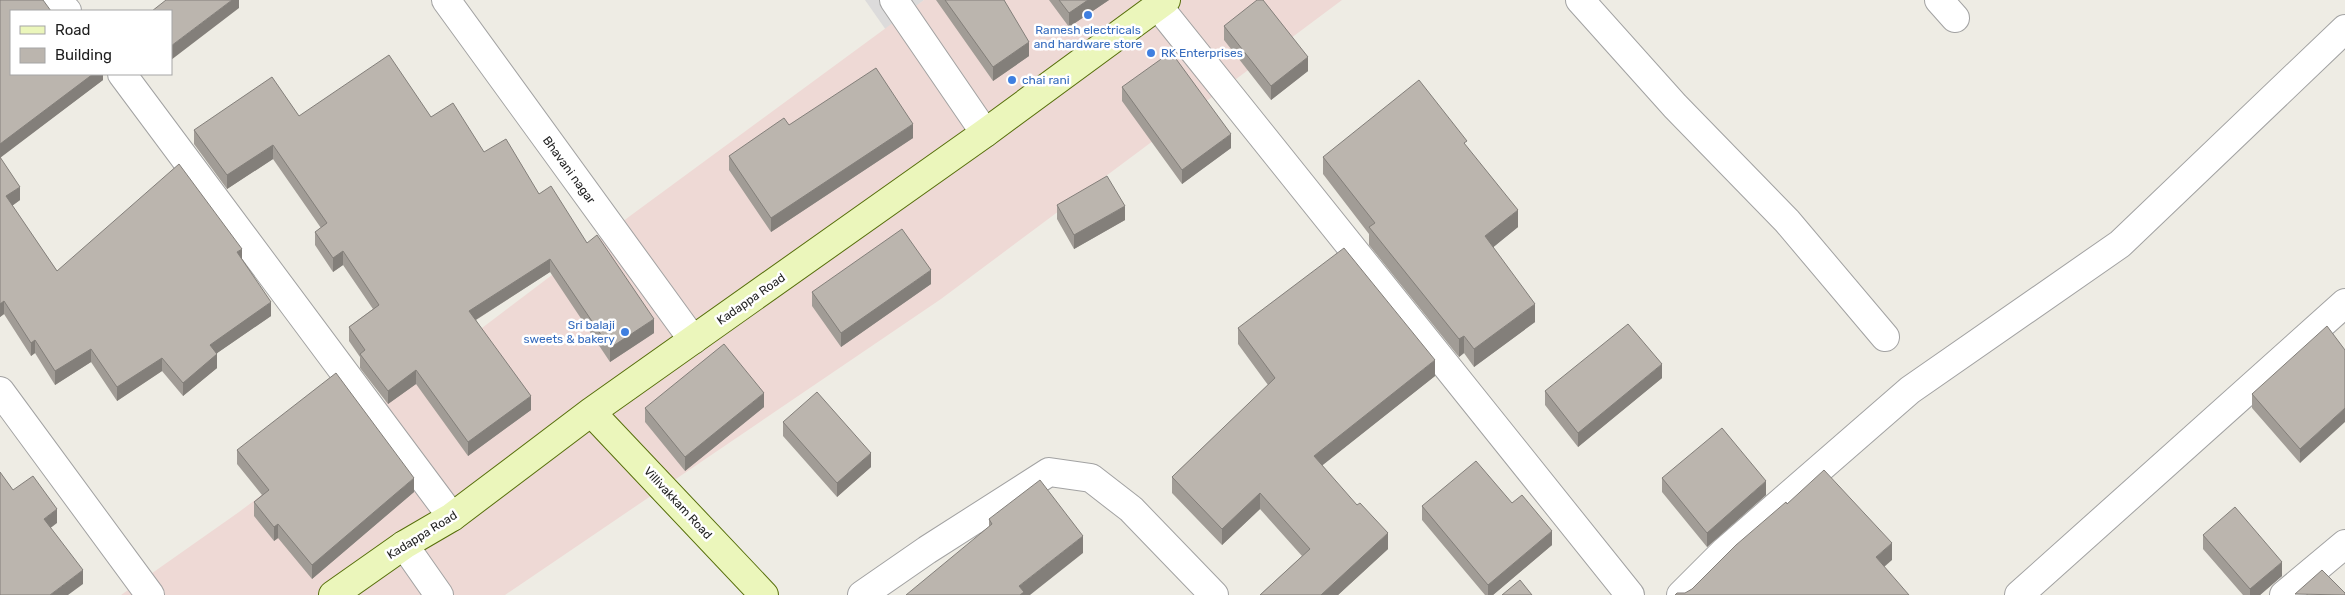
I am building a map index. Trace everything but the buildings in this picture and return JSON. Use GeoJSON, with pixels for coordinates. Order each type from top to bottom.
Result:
{"type":"FeatureCollection","features":[{"type":"Feature","properties":{"kind":"main road","name":"Kadappa Road"},"geometry":{"type":"LineString","coordinates":[[333,595],[404,545],[452,517],[591,412],[985,133],[1162,3]]}},
{"type":"Feature","properties":{"kind":"main road","name":"Villivakkam Road"},"geometry":{"type":"LineString","coordinates":[[591,412],[764,595]]}},
{"type":"Feature","properties":{"kind":"street"},"geometry":{"type":"LineString","coordinates":[[56,0],[65,10]]}},
{"type":"Feature","properties":{"kind":"street","name":"Bhavani nagar"},"geometry":{"type":"LineString","coordinates":[[446,0],[693,340]]}},
{"type":"Feature","properties":{"kind":"street"},"geometry":{"type":"LineString","coordinates":[[894,0],[985,133]]}},
{"type":"Feature","properties":{"kind":"street"},"geometry":{"type":"LineString","coordinates":[[1580,0],[1675,106],[1787,221],[1885,337]]}},
{"type":"Feature","properties":{"kind":"street"},"geometry":{"type":"LineString","coordinates":[[1162,3],[1630,595]]}},
{"type":"Feature","properties":{"kind":"street"},"geometry":{"type":"LineString","coordinates":[[1681,595],[1725,551],[1910,390],[2120,244],[2345,29]]}},
{"type":"Feature","properties":{"kind":"street"},"geometry":{"type":"LineString","coordinates":[[123,75],[452,517]]}},
{"type":"Feature","properties":{"kind":"street"},"geometry":{"type":"LineString","coordinates":[[2019,595],[2345,303]]}},
{"type":"Feature","properties":{"kind":"street"},"geometry":{"type":"LineString","coordinates":[[0,391],[150,595]]}},
{"type":"Feature","properties":{"kind":"street"},"geometry":{"type":"LineString","coordinates":[[862,595],[927,550],[1049,472],[1091,478],[1131,509],[1214,595]]}},
{"type":"Feature","properties":{"kind":"street"},"geometry":{"type":"LineString","coordinates":[[2284,595],[2345,544]]}},
{"type":"Feature","properties":{"kind":"street"},"geometry":{"type":"LineString","coordinates":[[404,545],[439,595]]}},
{"type":"Feature","properties":{"kind":"shaded area"},"geometry":{"type":"Polygon","coordinates":[[[865,0],[924,0],[886,30],[865,0]]]}},
{"type":"Feature","properties":{"kind":"shaded area"},"geometry":{"type":"Polygon","coordinates":[[[924,0],[1342,0],[941,299],[505,595],[121,595],[239,512],[630,216],[924,0]]]}},
{"type":"Feature","properties":{"kind":"place","name":"Ramesh electricals and hardware store"},"geometry":{"type":"Point","coordinates":[1088,15]}},
{"type":"Feature","properties":{"kind":"place","name":"RK Enterprises"},"geometry":{"type":"Point","coordinates":[1151,53]}},
{"type":"Feature","properties":{"kind":"place","name":"chai rani"},"geometry":{"type":"Point","coordinates":[1012,80]}},
{"type":"Feature","properties":{"kind":"place","name":"Sri balaji sweets & bakery"},"geometry":{"type":"Point","coordinates":[625,332]}}]}
